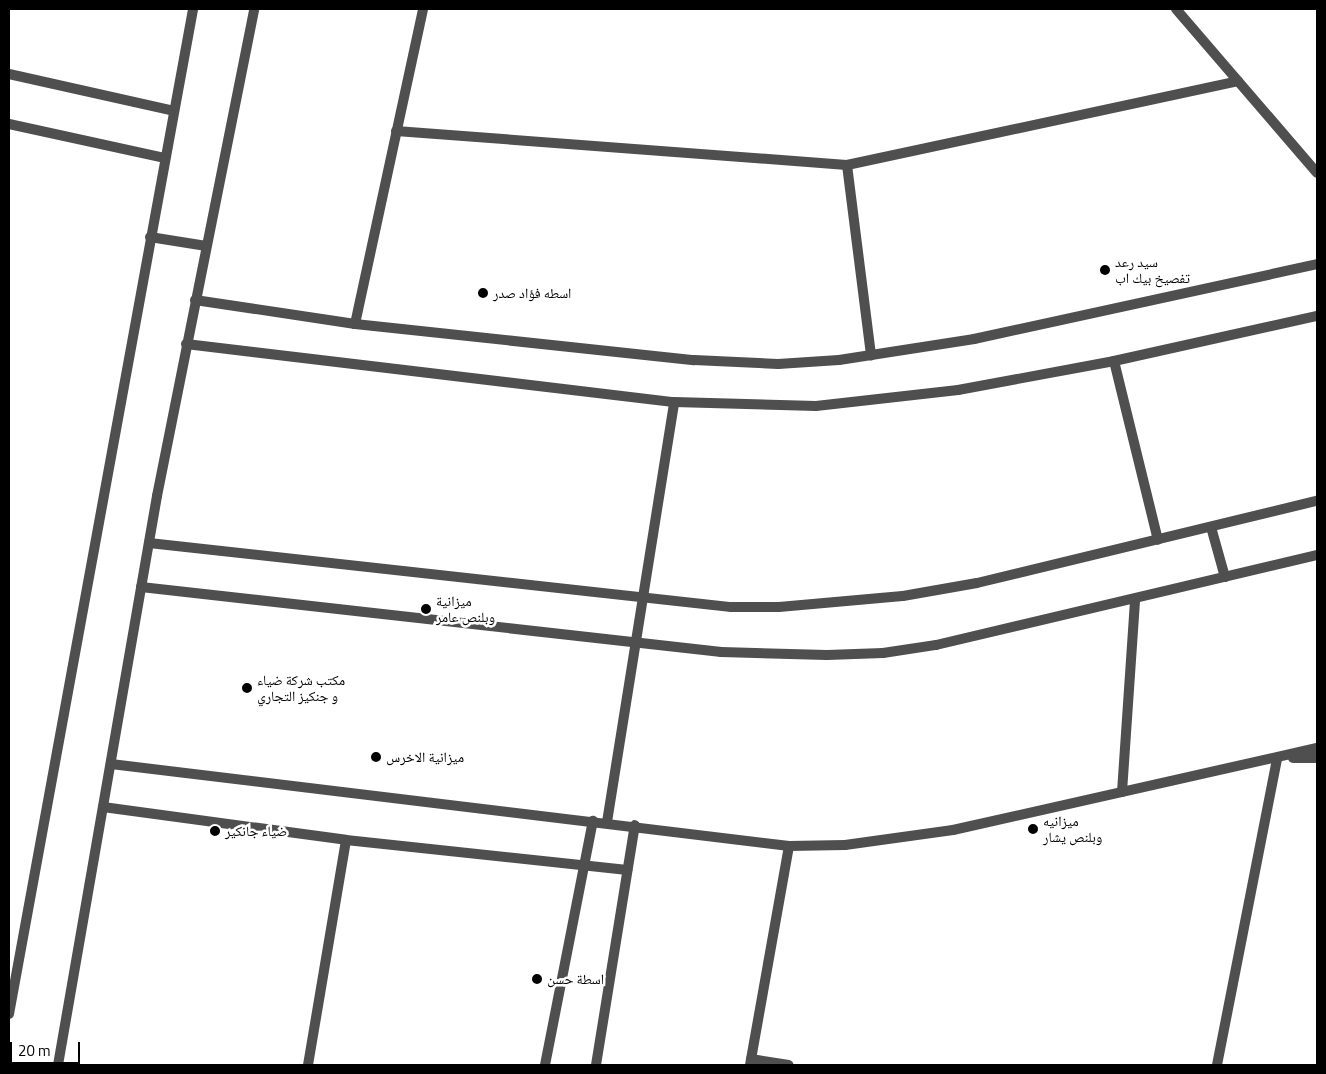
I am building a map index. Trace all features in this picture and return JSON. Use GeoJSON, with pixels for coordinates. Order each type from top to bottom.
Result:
{"type":"FeatureCollection","features":[{"type":"Feature","properties":{"kind":"street"},"geometry":{"type":"LineString","coordinates":[[9,1014],[193,9]]}},
{"type":"Feature","properties":{"kind":"street"},"geometry":{"type":"LineString","coordinates":[[58,1065],[149,543],[186,344],[254,9]]}},
{"type":"Feature","properties":{"kind":"street"},"geometry":{"type":"LineString","coordinates":[[355,324],[423,9]]}},
{"type":"Feature","properties":{"kind":"street"},"geometry":{"type":"LineString","coordinates":[[1176,9],[1317,173]]}},
{"type":"Feature","properties":{"kind":"street"},"geometry":{"type":"LineString","coordinates":[[9,74],[174,110]]}},
{"type":"Feature","properties":{"kind":"street"},"geometry":{"type":"LineString","coordinates":[[396,130],[847,165],[1238,81]]}},
{"type":"Feature","properties":{"kind":"street"},"geometry":{"type":"LineString","coordinates":[[9,124],[165,158]]}},
{"type":"Feature","properties":{"kind":"street"},"geometry":{"type":"LineString","coordinates":[[847,165],[871,355]]}},
{"type":"Feature","properties":{"kind":"street"},"geometry":{"type":"LineString","coordinates":[[150,237],[206,246]]}},
{"type":"Feature","properties":{"kind":"street"},"geometry":{"type":"LineString","coordinates":[[195,300],[355,324],[694,360],[778,364],[871,355],[974,339],[1317,264]]}},
{"type":"Feature","properties":{"kind":"street"},"geometry":{"type":"LineString","coordinates":[[186,344],[674,402],[763,406],[853,404],[1114,361],[1317,316]]}},
{"type":"Feature","properties":{"kind":"street"},"geometry":{"type":"LineString","coordinates":[[1114,361],[1158,540]]}},
{"type":"Feature","properties":{"kind":"street"},"geometry":{"type":"LineString","coordinates":[[607,822],[638,643],[674,402]]}},
{"type":"Feature","properties":{"kind":"street"},"geometry":{"type":"LineString","coordinates":[[149,543],[731,607],[779,607],[903,596],[1158,540],[1317,501]]}},
{"type":"Feature","properties":{"kind":"street"},"geometry":{"type":"LineString","coordinates":[[1211,527],[1225,577]]}},
{"type":"Feature","properties":{"kind":"street"},"geometry":{"type":"LineString","coordinates":[[141,587],[638,643],[771,655],[884,653],[986,635],[1317,555]]}},
{"type":"Feature","properties":{"kind":"street"},"geometry":{"type":"LineString","coordinates":[[1122,792],[1135,599]]}},
{"type":"Feature","properties":{"kind":"street"},"geometry":{"type":"LineString","coordinates":[[110,764],[635,825],[789,846],[898,839],[1122,792],[1317,748]]}},
{"type":"Feature","properties":{"kind":"street"},"geometry":{"type":"LineString","coordinates":[[1277,758],[1317,758]]}},
{"type":"Feature","properties":{"kind":"street"},"geometry":{"type":"LineString","coordinates":[[1217,1065],[1277,758]]}},
{"type":"Feature","properties":{"kind":"street"},"geometry":{"type":"LineString","coordinates":[[103,807],[346,840],[627,870]]}},
{"type":"Feature","properties":{"kind":"street"},"geometry":{"type":"LineString","coordinates":[[545,1065],[593,821]]}},
{"type":"Feature","properties":{"kind":"street"},"geometry":{"type":"LineString","coordinates":[[596,1065],[635,825]]}},
{"type":"Feature","properties":{"kind":"street"},"geometry":{"type":"LineString","coordinates":[[308,1065],[346,840]]}},
{"type":"Feature","properties":{"kind":"street"},"geometry":{"type":"LineString","coordinates":[[789,846],[750,1062],[789,1065]]}},
{"type":"Feature","properties":{"kind":"place","name":"سيد رعد تفصيخ بيك اب"},"geometry":{"type":"Point","coordinates":[1105,270]}},
{"type":"Feature","properties":{"kind":"place","name":"اسطه فؤاد صدر"},"geometry":{"type":"Point","coordinates":[483,293]}},
{"type":"Feature","properties":{"kind":"place","name":"ميزانية وبلنص عامر"},"geometry":{"type":"Point","coordinates":[426,609]}},
{"type":"Feature","properties":{"kind":"place","name":"مكتب شركة ضياء و جنكيز التجاري"},"geometry":{"type":"Point","coordinates":[247,688]}},
{"type":"Feature","properties":{"kind":"place","name":"ميزانية الاخرس"},"geometry":{"type":"Point","coordinates":[376,757]}},
{"type":"Feature","properties":{"kind":"place","name":"ميزانيه وبلنص يشار"},"geometry":{"type":"Point","coordinates":[1033,829]}},
{"type":"Feature","properties":{"kind":"place","name":"ضياء جانكير"},"geometry":{"type":"Point","coordinates":[215,831]}},
{"type":"Feature","properties":{"kind":"place","name":"اسطة حسن"},"geometry":{"type":"Point","coordinates":[537,979]}}]}
